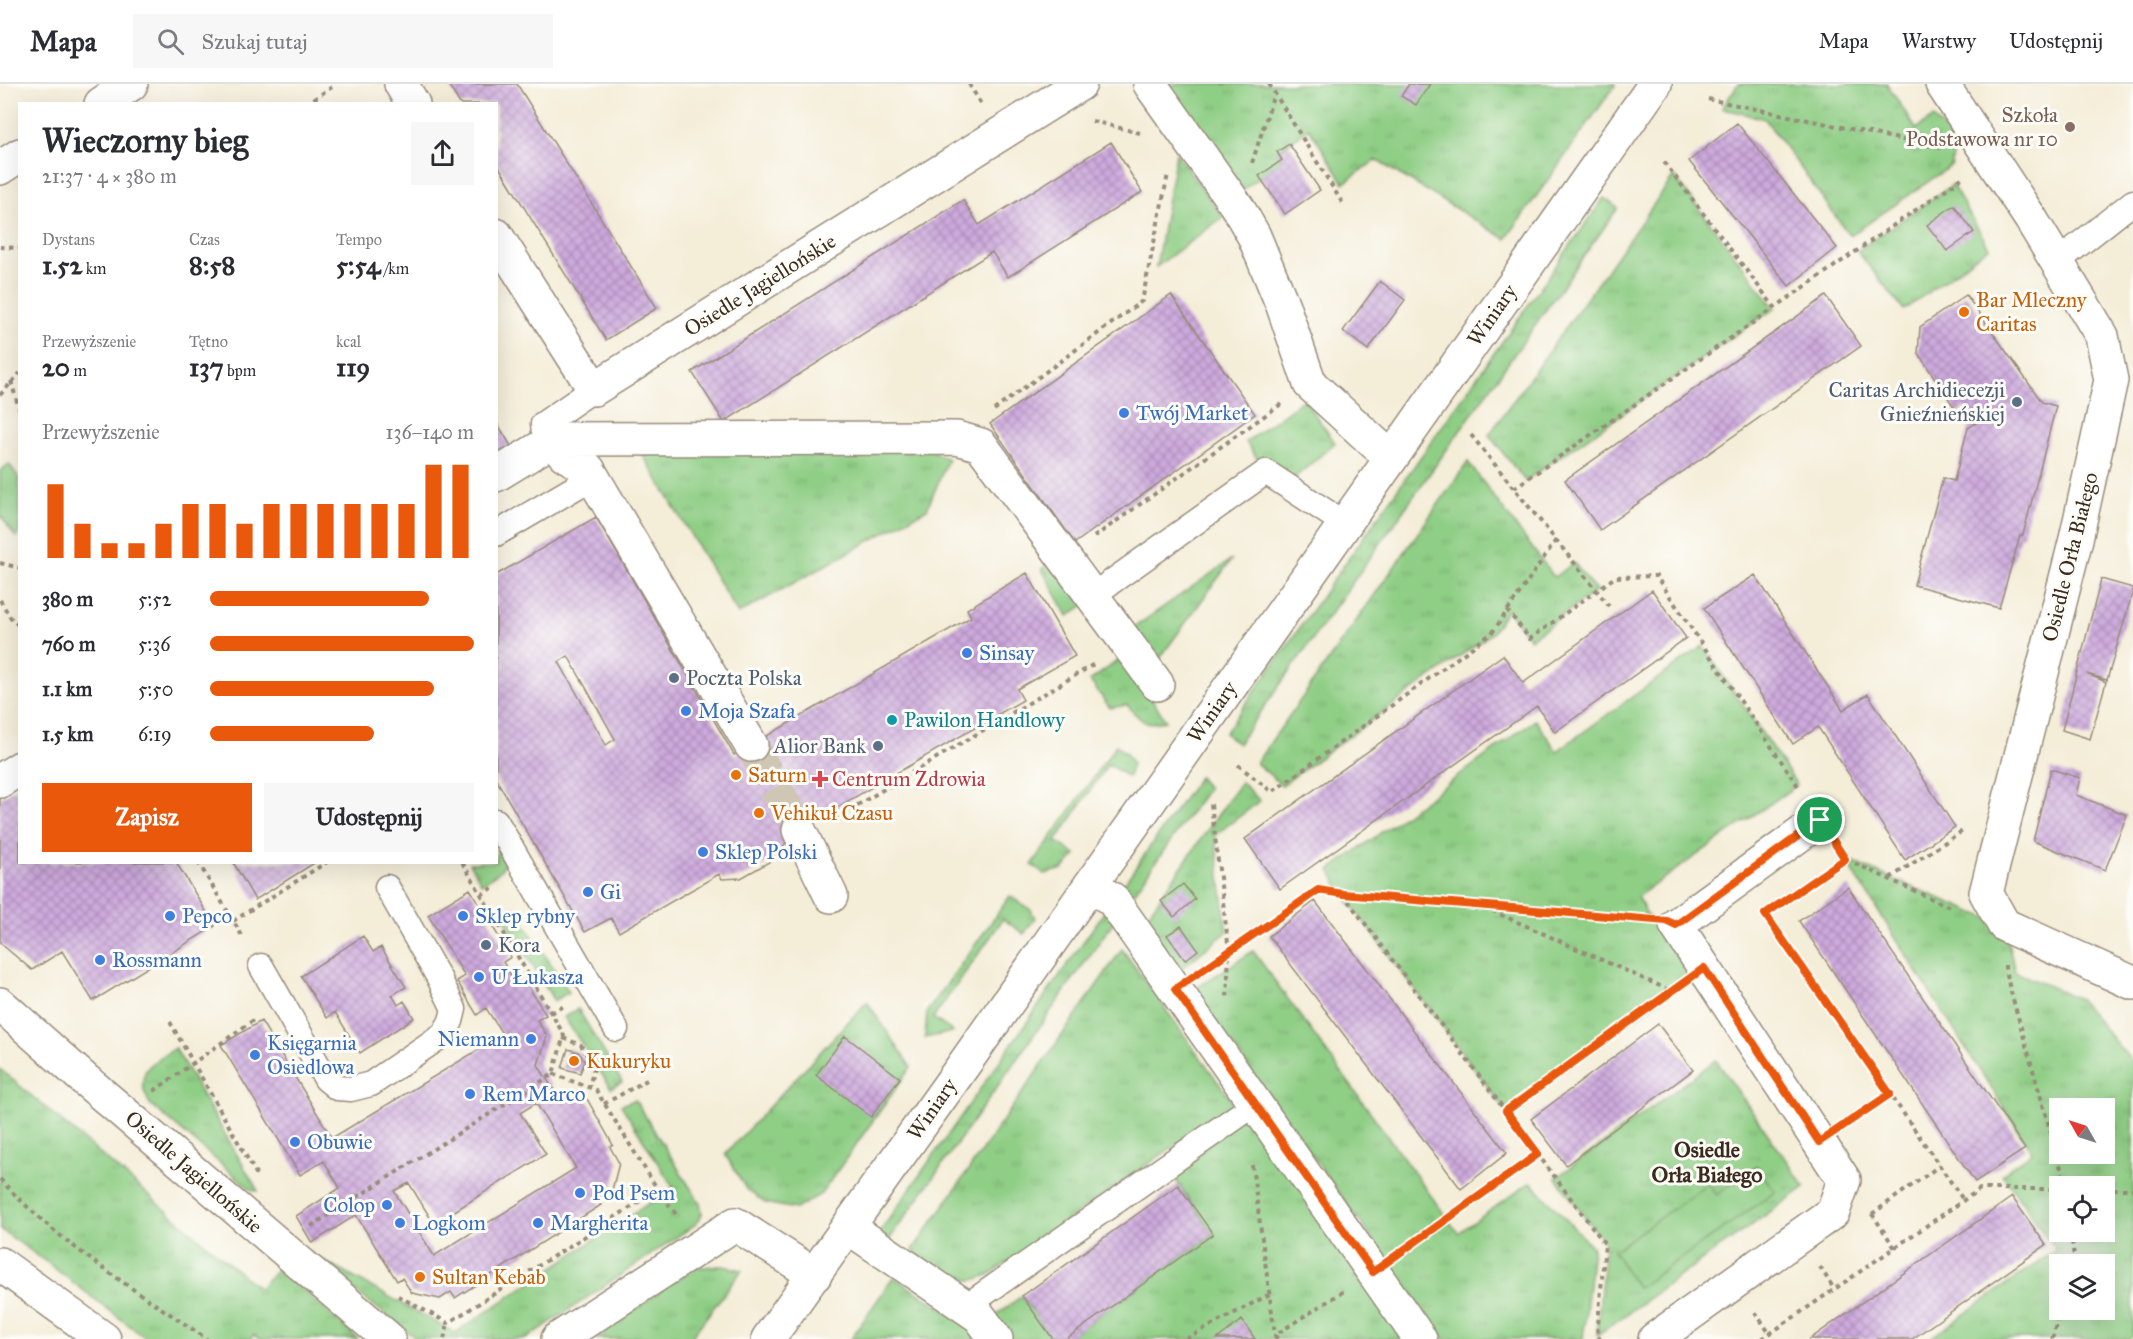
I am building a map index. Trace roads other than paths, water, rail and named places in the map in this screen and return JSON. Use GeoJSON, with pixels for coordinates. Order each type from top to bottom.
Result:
{"type":"FeatureCollection","features":[{"type":"Feature","properties":{"kind":"street"},"geometry":{"type":"LineString","coordinates":[[104,102],[131,84]]}},
{"type":"Feature","properties":{"kind":"street"},"geometry":{"type":"LineString","coordinates":[[401,84],[412,102]]}},
{"type":"Feature","properties":{"kind":"street","name":"Osiedle Jagiellońskie"},"geometry":{"type":"LineString","coordinates":[[594,389],[1080,84]]}},
{"type":"Feature","properties":{"kind":"street"},"geometry":{"type":"LineString","coordinates":[[1150,84],[1238,208],[1254,236],[1310,384],[1391,458]]}},
{"type":"Feature","properties":{"kind":"street","name":"Winiary"},"geometry":{"type":"LineString","coordinates":[[768,1339],[1655,84]]}},
{"type":"Feature","properties":{"kind":"street","name":"Osiedle Orła Białego"},"geometry":{"type":"LineString","coordinates":[[1942,84],[2102,336],[2111,380],[2076,538],[1986,893],[2004,925],[2133,983]]}},
{"type":"Feature","properties":{"kind":"street"},"geometry":{"type":"LineString","coordinates":[[0,168],[18,156]]}},
{"type":"Feature","properties":{"kind":"street"},"geometry":{"type":"LineString","coordinates":[[498,238],[594,389]]}},
{"type":"Feature","properties":{"kind":"street"},"geometry":{"type":"LineString","coordinates":[[549,431],[564,454],[588,469],[594,477],[751,745]]}},
{"type":"Feature","properties":{"kind":"street"},"geometry":{"type":"LineString","coordinates":[[498,473],[549,431],[957,438],[981,445],[1157,684]]}},
{"type":"Feature","properties":{"kind":"street"},"geometry":{"type":"LineString","coordinates":[[0,780],[18,769]]}},
{"type":"Feature","properties":{"kind":"street"},"geometry":{"type":"LineString","coordinates":[[1655,1339],[1833,1212],[1844,1180],[1676,925],[1820,820]]}},
{"type":"Feature","properties":{"kind":"street"},"geometry":{"type":"LineString","coordinates":[[801,834],[831,896]]}},
{"type":"Feature","properties":{"kind":"street"},"geometry":{"type":"LineString","coordinates":[[1090,886],[1112,899],[1224,1060],[1250,1107],[1420,1339]]}},
{"type":"Feature","properties":{"kind":"street","name":"Osiedle Jagiellońskie"},"geometry":{"type":"LineString","coordinates":[[0,1004],[389,1339]]}},
{"type":"Feature","properties":{"kind":"street"},"geometry":{"type":"LineString","coordinates":[[558,1339],[735,1224],[815,1275]]}},
{"type":"Feature","properties":{"kind":"street"},"geometry":{"type":"LineString","coordinates":[[848,1227],[979,1316],[996,1339]]}},
{"type":"Feature","properties":{"kind":"street"},"geometry":{"type":"LineString","coordinates":[[0,1263],[104,1339]]}},
{"type":"Feature","properties":{"kind":"lane"},"geometry":{"type":"LineString","coordinates":[[2057,262],[2133,202]]}},
{"type":"Feature","properties":{"kind":"lane"},"geometry":{"type":"LineString","coordinates":[[549,431],[594,389]]}},
{"type":"Feature","properties":{"kind":"lane"},"geometry":{"type":"LineString","coordinates":[[1093,595],[1266,472],[1345,524]]}},
{"type":"Feature","properties":{"kind":"lane"},"geometry":{"type":"LineString","coordinates":[[498,533],[594,477]]}},
{"type":"Feature","properties":{"kind":"lane"},"geometry":{"type":"LineString","coordinates":[[498,823],[616,1029]]}},
{"type":"Feature","properties":{"kind":"lane"},"geometry":{"type":"LineString","coordinates":[[261,966],[326,1079],[337,1088],[351,1089],[370,1084],[444,1034],[454,1009],[440,978],[387,887]]}},
{"type":"Feature","properties":{"kind":"lane"},"geometry":{"type":"LineString","coordinates":[[965,1307],[1250,1107]]}},
{"type":"Feature","properties":{"kind":"tunnel"},"geometry":{"type":"LineString","coordinates":[[751,745],[799,830]]}},
{"type":"Feature","properties":{"kind":"place","name":"Szkoła Podstawowa nr 10"},"geometry":{"type":"Point","coordinates":[2070,127]}},
{"type":"Feature","properties":{"kind":"place","name":"Bar Mleczny Caritas"},"geometry":{"type":"Point","coordinates":[1964,312]}},
{"type":"Feature","properties":{"kind":"place","name":"Caritas Archidiecezji Gnieźnieńskiej"},"geometry":{"type":"Point","coordinates":[2017,402]}},
{"type":"Feature","properties":{"kind":"place","name":"Twój Market"},"geometry":{"type":"Point","coordinates":[1124,413]}},
{"type":"Feature","properties":{"kind":"place","name":"Sinsay"},"geometry":{"type":"Point","coordinates":[967,653]}},
{"type":"Feature","properties":{"kind":"place","name":"Poczta Polska"},"geometry":{"type":"Point","coordinates":[674,678]}},
{"type":"Feature","properties":{"kind":"place","name":"Moja Szafa"},"geometry":{"type":"Point","coordinates":[686,711]}},
{"type":"Feature","properties":{"kind":"place","name":"Pawilon Handlowy"},"geometry":{"type":"Point","coordinates":[892,720]}},
{"type":"Feature","properties":{"kind":"place","name":"Alior Bank"},"geometry":{"type":"Point","coordinates":[878,746]}},
{"type":"Feature","properties":{"kind":"place","name":"Saturn"},"geometry":{"type":"Point","coordinates":[736,775]}},
{"type":"Feature","properties":{"kind":"place","name":"Centrum Zdrowia"},"geometry":{"type":"Point","coordinates":[820,779]}},
{"type":"Feature","properties":{"kind":"place","name":"Vehikuł Czasu"},"geometry":{"type":"Point","coordinates":[759,813]}},
{"type":"Feature","properties":{"kind":"place","name":"Sklep Polski"},"geometry":{"type":"Point","coordinates":[703,852]}},
{"type":"Feature","properties":{"kind":"place","name":"Gi"},"geometry":{"type":"Point","coordinates":[588,892]}},
{"type":"Feature","properties":{"kind":"place","name":"Pepco"},"geometry":{"type":"Point","coordinates":[170,916]}},
{"type":"Feature","properties":{"kind":"place","name":"Sklep rybny"},"geometry":{"type":"Point","coordinates":[463,916]}},
{"type":"Feature","properties":{"kind":"place","name":"Kora"},"geometry":{"type":"Point","coordinates":[486,945]}},
{"type":"Feature","properties":{"kind":"place","name":"Rossmann"},"geometry":{"type":"Point","coordinates":[100,960]}},
{"type":"Feature","properties":{"kind":"place","name":"U Łukasza"},"geometry":{"type":"Point","coordinates":[479,977]}},
{"type":"Feature","properties":{"kind":"place","name":"Niemann"},"geometry":{"type":"Point","coordinates":[531,1039]}},
{"type":"Feature","properties":{"kind":"place","name":"Księgarnia Osiedlowa"},"geometry":{"type":"Point","coordinates":[255,1055]}},
{"type":"Feature","properties":{"kind":"place","name":"Kukuryku"},"geometry":{"type":"Point","coordinates":[574,1061]}},
{"type":"Feature","properties":{"kind":"place","name":"Rem Marco"},"geometry":{"type":"Point","coordinates":[470,1094]}},
{"type":"Feature","properties":{"kind":"place","name":"Obuwie"},"geometry":{"type":"Point","coordinates":[295,1142]}},
{"type":"Feature","properties":{"kind":"place","name":"Pod Psem"},"geometry":{"type":"Point","coordinates":[580,1193]}},
{"type":"Feature","properties":{"kind":"place","name":"Colop"},"geometry":{"type":"Point","coordinates":[387,1205]}},
{"type":"Feature","properties":{"kind":"place","name":"Logkom"},"geometry":{"type":"Point","coordinates":[400,1223]}},
{"type":"Feature","properties":{"kind":"place","name":"Margherita"},"geometry":{"type":"Point","coordinates":[538,1223]}},
{"type":"Feature","properties":{"kind":"place","name":"Sultan Kebab"},"geometry":{"type":"Point","coordinates":[420,1277]}},
{"type":"Feature","properties":{"kind":"district","name":"Osiedle Orła Białego"},"geometry":{"type":"Point","coordinates":[1707,1162]}}]}
